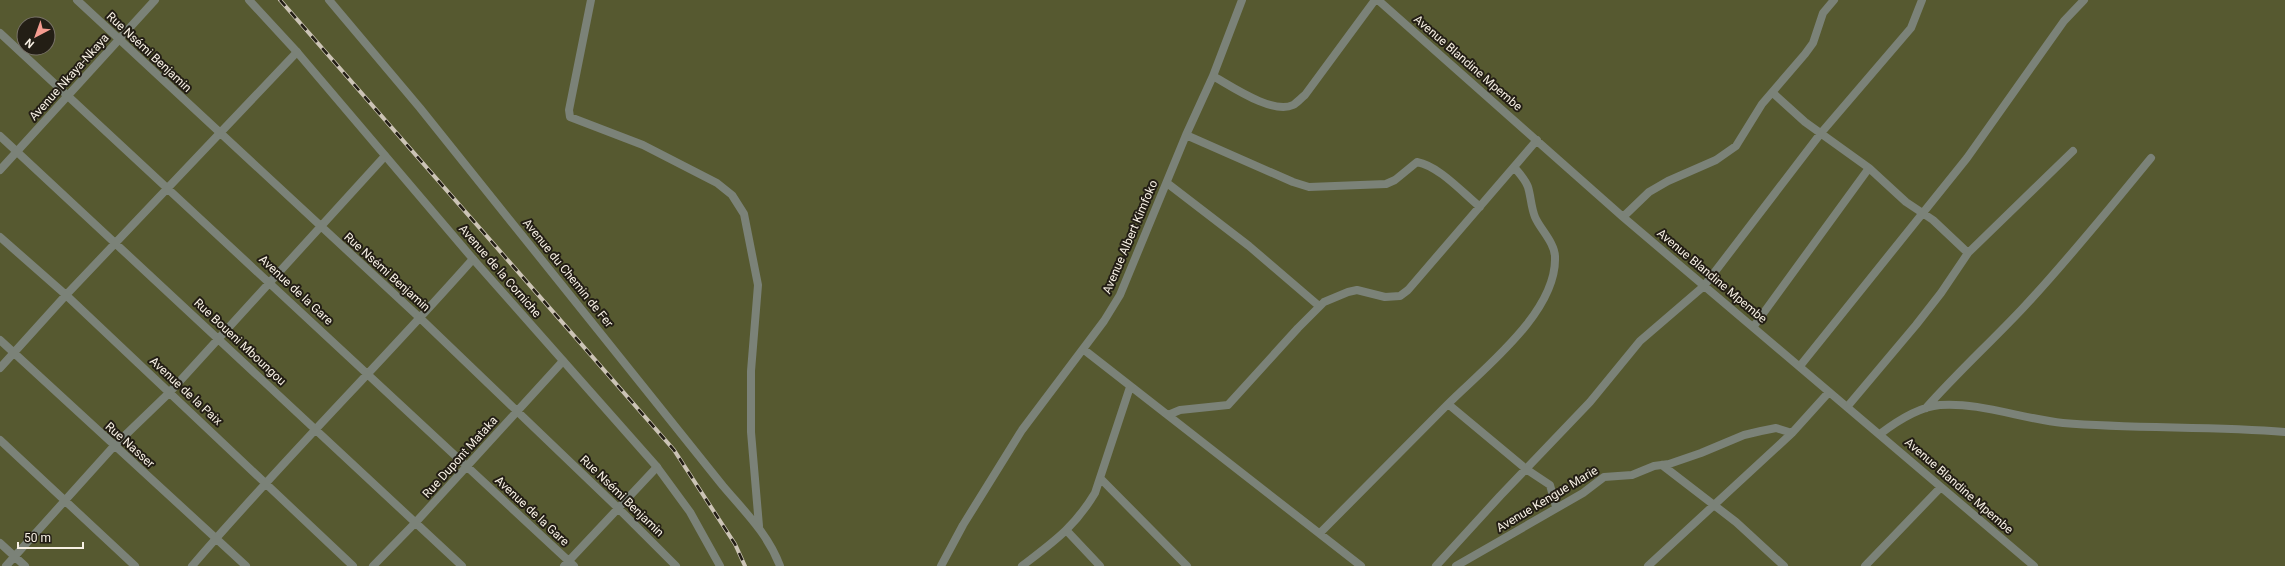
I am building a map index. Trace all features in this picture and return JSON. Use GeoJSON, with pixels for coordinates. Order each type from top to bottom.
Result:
{"type":"FeatureCollection","features":[{"type":"Feature","properties":{"kind":"street","name":"Rue Nsémi Benjamin"},"geometry":{"type":"LineString","coordinates":[[77,0],[420,318],[618,508],[676,566]]}},
{"type":"Feature","properties":{"kind":"street","name":"Avenue Nkaya-Nkaya"},"geometry":{"type":"LineString","coordinates":[[0,170],[155,0]]}},
{"type":"Feature","properties":{"kind":"street","name":"Avenue de la Corniche"},"geometry":{"type":"LineString","coordinates":[[249,0],[297,52],[473,259],[657,467],[690,512],[720,566]]}},
{"type":"Feature","properties":{"kind":"street","name":"Avenue du Chemin de Fer"},"geometry":{"type":"LineString","coordinates":[[329,0],[425,114],[723,486],[759,526],[773,549],[780,566]]}},
{"type":"Feature","properties":{"kind":"street"},"geometry":{"type":"LineString","coordinates":[[591,0],[569,110],[570,117],[643,145],[717,184],[732,195],[744,214],[758,285],[758,309],[752,371],[750,432],[759,526]]}},
{"type":"Feature","properties":{"kind":"street","name":"Avenue Albert Kimfoko"},"geometry":{"type":"LineString","coordinates":[[941,566],[963,525],[1022,430],[1120,295],[1186,135],[1213,76],[1242,0]]}},
{"type":"Feature","properties":{"kind":"street"},"geometry":{"type":"LineString","coordinates":[[1213,76],[1255,99],[1284,107],[1293,105],[1305,95],[1375,0]]}},
{"type":"Feature","properties":{"kind":"street","name":"Avenue Blandine Mpembe"},"geometry":{"type":"LineString","coordinates":[[1378,0],[1623,217],[1704,286],[1754,326],[1829,392],[2034,566]]}},
{"type":"Feature","properties":{"kind":"street"},"geometry":{"type":"LineString","coordinates":[[1623,217],[1654,188],[1716,160],[1736,146],[1762,104],[1813,43],[1823,13],[1834,0]]}},
{"type":"Feature","properties":{"kind":"street"},"geometry":{"type":"LineString","coordinates":[[1436,566],[1594,397],[1640,341],[1704,286],[1821,133],[1911,28],[1922,0]]}},
{"type":"Feature","properties":{"kind":"street"},"geometry":{"type":"LineString","coordinates":[[1800,366],[1971,152],[2064,21],[2084,0]]}},
{"type":"Feature","properties":{"kind":"street","name":"Avenue de la Gare"},"geometry":{"type":"LineString","coordinates":[[0,33],[270,281],[569,564]]}},
{"type":"Feature","properties":{"kind":"street"},"geometry":{"type":"LineString","coordinates":[[0,368],[66,295],[297,52]]}},
{"type":"Feature","properties":{"kind":"street"},"geometry":{"type":"LineString","coordinates":[[1772,93],[1789,109],[1869,168],[1922,214],[1933,220],[1968,253]]}},
{"type":"Feature","properties":{"kind":"street"},"geometry":{"type":"LineString","coordinates":[[1186,135],[1293,182],[1309,186],[1386,184],[1395,180],[1417,162],[1423,163],[1438,172],[1480,207]]}},
{"type":"Feature","properties":{"kind":"street","name":"Rue Boueni Mboungou"},"geometry":{"type":"LineString","coordinates":[[0,136],[316,428],[462,566]]}},
{"type":"Feature","properties":{"kind":"street"},"geometry":{"type":"LineString","coordinates":[[1168,416],[1180,410],[1228,405],[1319,306],[1348,292],[1357,290],[1385,297],[1400,296],[1480,207],[1537,140]]}},
{"type":"Feature","properties":{"kind":"street"},"geometry":{"type":"LineString","coordinates":[[1847,407],[1924,315],[1968,253],[2073,151]]}},
{"type":"Feature","properties":{"kind":"street"},"geometry":{"type":"LineString","coordinates":[[6,566],[114,446],[169,393],[385,156]]}},
{"type":"Feature","properties":{"kind":"street"},"geometry":{"type":"LineString","coordinates":[[1926,408],[1960,369],[2022,309],[2072,254],[2151,158]]}},
{"type":"Feature","properties":{"kind":"street"},"geometry":{"type":"LineString","coordinates":[[1320,533],[1518,335],[1543,302],[1553,278],[1555,256],[1550,241],[1534,215],[1528,187],[1514,167]]}},
{"type":"Feature","properties":{"kind":"street"},"geometry":{"type":"LineString","coordinates":[[1754,326],[1869,168]]}},
{"type":"Feature","properties":{"kind":"street"},"geometry":{"type":"LineString","coordinates":[[1167,182],[1250,246],[1319,306]]}},
{"type":"Feature","properties":{"kind":"street","name":"Avenue de la Paix"},"geometry":{"type":"LineString","coordinates":[[0,237],[66,295],[353,566]]}},
{"type":"Feature","properties":{"kind":"street"},"geometry":{"type":"LineString","coordinates":[[192,566],[316,428],[420,318],[473,259]]}},
{"type":"Feature","properties":{"kind":"street","name":"Rue Nasser"},"geometry":{"type":"LineString","coordinates":[[0,340],[246,566]]}},
{"type":"Feature","properties":{"kind":"street"},"geometry":{"type":"LineString","coordinates":[[1083,348],[1130,387],[1361,566]]}},
{"type":"Feature","properties":{"kind":"street","name":"Rue Dupont Mataka"},"geometry":{"type":"LineString","coordinates":[[373,566],[416,522],[563,362]]}},
{"type":"Feature","properties":{"kind":"street"},"geometry":{"type":"LineString","coordinates":[[1022,566],[1067,531],[1088,504],[1100,478],[1106,454],[1130,387]]}},
{"type":"Feature","properties":{"kind":"street"},"geometry":{"type":"LineString","coordinates":[[1648,566],[1792,433],[1829,392]]}},
{"type":"Feature","properties":{"kind":"street"},"geometry":{"type":"LineString","coordinates":[[1448,404],[1526,469],[1550,485],[1556,507]]}},
{"type":"Feature","properties":{"kind":"street"},"geometry":{"type":"LineString","coordinates":[[1880,434],[1894,424],[1926,408],[1939,405],[1955,406],[2062,423],[2285,432]]}},
{"type":"Feature","properties":{"kind":"street","name":"Avenue Kengue Marie"},"geometry":{"type":"LineString","coordinates":[[1456,566],[1506,539],[1556,507],[1583,493],[1604,477],[1632,475],[1654,466],[1662,465],[1761,431],[1776,428],[1792,433]]}},
{"type":"Feature","properties":{"kind":"street"},"geometry":{"type":"LineString","coordinates":[[0,440],[135,566]]}},
{"type":"Feature","properties":{"kind":"street"},"geometry":{"type":"LineString","coordinates":[[1662,465],[1714,504],[1784,566]]}},
{"type":"Feature","properties":{"kind":"street"},"geometry":{"type":"LineString","coordinates":[[569,564],[618,508],[657,467]]}},
{"type":"Feature","properties":{"kind":"street"},"geometry":{"type":"LineString","coordinates":[[1100,478],[1187,566]]}},
{"type":"Feature","properties":{"kind":"street"},"geometry":{"type":"LineString","coordinates":[[1866,566],[1941,486]]}},
{"type":"Feature","properties":{"kind":"street"},"geometry":{"type":"LineString","coordinates":[[1067,531],[1100,566]]}},
{"type":"Feature","properties":{"kind":"street"},"geometry":{"type":"LineString","coordinates":[[0,542],[25,566]]}},
{"type":"Feature","properties":{"kind":"green space"},"geometry":{"type":"Polygon","coordinates":[[[0,0],[2285,0],[2285,566],[0,566],[0,0]]]}},
{"type":"Feature","properties":{"kind":"railway"},"geometry":{"type":"LineString","coordinates":[[280,0],[674,450],[735,544],[745,566]]}}]}
